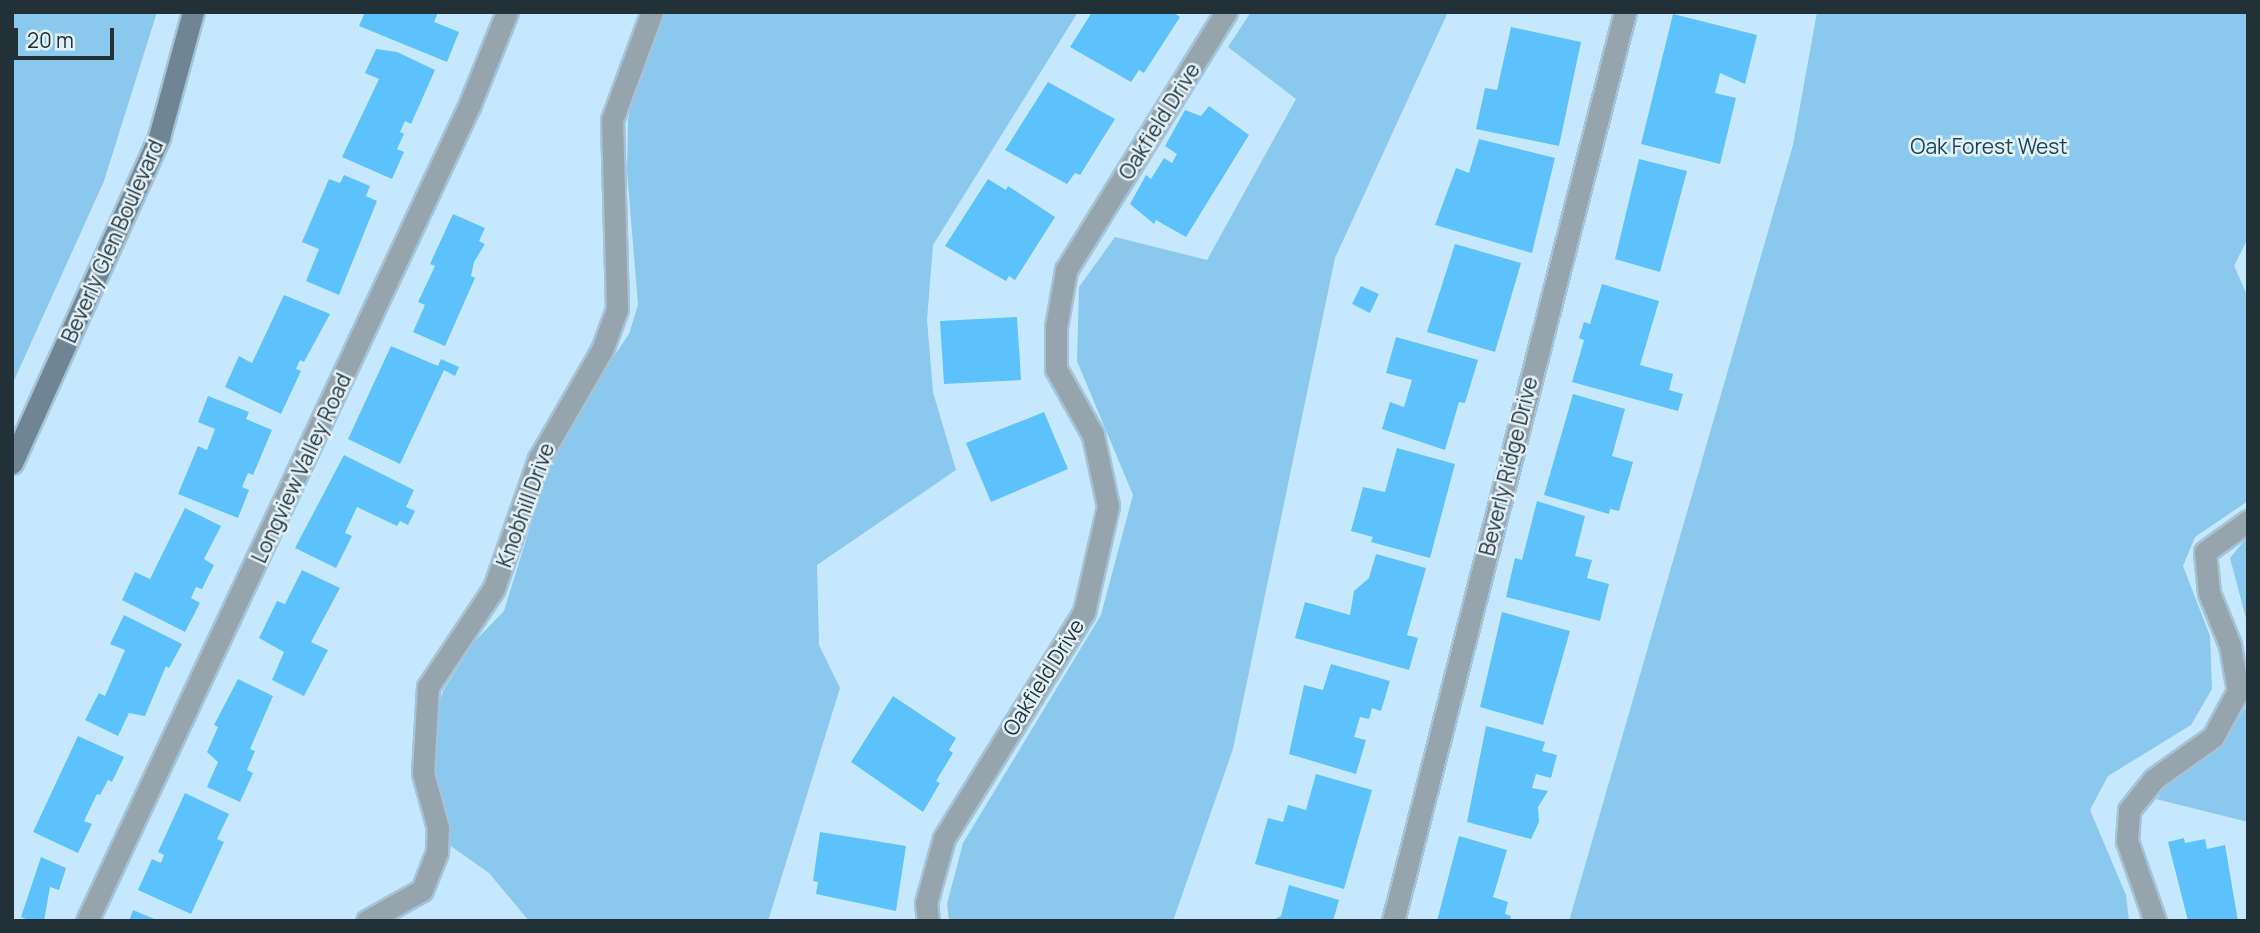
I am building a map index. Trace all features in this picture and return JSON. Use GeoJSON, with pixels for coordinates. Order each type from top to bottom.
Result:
{"type":"FeatureCollection","features":[{"type":"Feature","properties":{"kind":"main road","name":"Beverly Glen Boulevard"},"geometry":{"type":"LineString","coordinates":[[12,463],[159,137],[192,12]]}},
{"type":"Feature","properties":{"kind":"street","name":"Longview Valley Road"},"geometry":{"type":"LineString","coordinates":[[87,921],[465,117],[507,12]]}},
{"type":"Feature","properties":{"kind":"street","name":"Knobhill Drive"},"geometry":{"type":"LineString","coordinates":[[367,921],[422,890],[438,852],[438,828],[423,773],[428,687],[494,588],[539,459],[602,350],[617,309],[612,120],[652,12]]}},
{"type":"Feature","properties":{"kind":"street","name":"Oakfield Drive"},"geometry":{"type":"LineString","coordinates":[[928,921],[926,904],[944,838],[1084,612],[1108,506],[1093,435],[1056,369],[1056,327],[1066,270],[1226,12]]}},
{"type":"Feature","properties":{"kind":"street","name":"Beverly Ridge Drive"},"geometry":{"type":"LineString","coordinates":[[1393,921],[1625,12]]}},
{"type":"Feature","properties":{"kind":"street"},"geometry":{"type":"LineString","coordinates":[[2155,921],[2127,841],[2129,810],[2154,779],[2213,737],[2238,691],[2230,645],[2209,593],[2206,552],[2248,521]]}},
{"type":"Feature","properties":{"kind":"green space"},"geometry":{"type":"Polygon","coordinates":[[[12,12],[157,12],[104,181],[12,385],[12,12]]]}},
{"type":"Feature","properties":{"kind":"green space"},"geometry":{"type":"Polygon","coordinates":[[[663,12],[1078,12],[933,245],[927,320],[933,392],[956,470],[817,565],[819,645],[840,688],[768,921],[529,921],[489,873],[445,842],[431,766],[432,726],[443,691],[474,642],[504,611],[551,459],[574,415],[629,334],[638,305],[627,171],[628,120],[636,80],[663,12]]]}},
{"type":"Feature","properties":{"kind":"green space"},"geometry":{"type":"Polygon","coordinates":[[[1251,12],[1448,12],[1335,258],[1233,749],[1173,921],[949,921],[947,904],[963,843],[1101,615],[1133,495],[1077,361],[1079,287],[1115,237],[1207,260],[1296,99],[1228,47],[1251,12]]]}},
{"type":"Feature","properties":{"kind":"green space","name":"Oak Forest West"},"geometry":{"type":"Polygon","coordinates":[[[1817,12],[2248,12],[2248,238],[2234,266],[2248,297],[2248,501],[2195,537],[2183,566],[2210,636],[2212,689],[2191,725],[2108,776],[2090,810],[2126,895],[2129,921],[1569,921],[1793,145],[1817,12]]]}},
{"type":"Feature","properties":{"kind":"green space"},"geometry":{"type":"Polygon","coordinates":[[[2248,536],[2248,626],[2230,558],[2248,536]]]}},
{"type":"Feature","properties":{"kind":"green space"},"geometry":{"type":"Polygon","coordinates":[[[2248,704],[2248,822],[2156,799],[2160,795],[2153,794],[2221,745],[2248,704]]]}},
{"type":"Feature","properties":{"kind":"building"},"geometry":{"type":"Polygon","coordinates":[[[365,12],[438,12],[434,22],[459,32],[447,62],[359,26],[365,12]]]}},
{"type":"Feature","properties":{"kind":"building"},"geometry":{"type":"Polygon","coordinates":[[[1092,12],[1173,12],[1180,17],[1144,73],[1139,70],[1131,82],[1070,47],[1092,12]]]}},
{"type":"Feature","properties":{"kind":"building"},"geometry":{"type":"Polygon","coordinates":[[[1673,14],[1757,35],[1745,84],[1720,73],[1715,93],[1736,98],[1720,164],[1641,144],[1673,14]]]}},
{"type":"Feature","properties":{"kind":"building"},"geometry":{"type":"Polygon","coordinates":[[[1511,27],[1581,42],[1559,146],[1476,129],[1485,88],[1497,90],[1511,27]]]}},
{"type":"Feature","properties":{"kind":"building"},"geometry":{"type":"Polygon","coordinates":[[[376,49],[397,52],[435,70],[411,124],[405,121],[400,132],[404,134],[397,149],[404,152],[392,179],[342,157],[379,79],[365,73],[376,49]]]}},
{"type":"Feature","properties":{"kind":"building"},"geometry":{"type":"Polygon","coordinates":[[[1048,82],[1115,119],[1080,175],[1075,173],[1067,184],[1005,150],[1048,82]]]}},
{"type":"Feature","properties":{"kind":"building"},"geometry":{"type":"Polygon","coordinates":[[[1209,106],[1249,135],[1186,237],[1156,220],[1154,224],[1130,204],[1146,175],[1151,179],[1164,158],[1172,163],[1177,154],[1165,146],[1185,110],[1201,116],[1209,106]]]}},
{"type":"Feature","properties":{"kind":"building"},"geometry":{"type":"Polygon","coordinates":[[[1479,139],[1555,158],[1532,253],[1435,225],[1456,168],[1469,173],[1479,139]]]}},
{"type":"Feature","properties":{"kind":"building"},"geometry":{"type":"Polygon","coordinates":[[[1639,159],[1687,171],[1660,272],[1615,259],[1639,159]]]}},
{"type":"Feature","properties":{"kind":"building"},"geometry":{"type":"Polygon","coordinates":[[[344,175],[370,186],[366,196],[377,201],[339,295],[306,281],[319,249],[302,242],[329,179],[340,183],[344,175]]]}},
{"type":"Feature","properties":{"kind":"building"},"geometry":{"type":"Polygon","coordinates":[[[988,179],[1006,190],[1008,186],[1055,217],[1015,280],[1009,276],[1006,281],[945,246],[988,179]]]}},
{"type":"Feature","properties":{"kind":"building"},"geometry":{"type":"Polygon","coordinates":[[[453,214],[485,228],[479,241],[485,244],[474,262],[471,276],[475,278],[445,346],[413,332],[425,305],[418,302],[435,266],[430,264],[453,214]]]}},
{"type":"Feature","properties":{"kind":"building"},"geometry":{"type":"Polygon","coordinates":[[[1455,244],[1521,263],[1495,352],[1427,332],[1455,244]]]}},
{"type":"Feature","properties":{"kind":"building"},"geometry":{"type":"Polygon","coordinates":[[[1602,284],[1659,301],[1640,365],[1673,374],[1669,390],[1683,394],[1678,411],[1572,382],[1584,340],[1579,338],[1584,322],[1590,324],[1602,284]]]}},
{"type":"Feature","properties":{"kind":"building"},"geometry":{"type":"Polygon","coordinates":[[[1361,286],[1379,294],[1370,313],[1352,304],[1361,286]]]}},
{"type":"Feature","properties":{"kind":"building"},"geometry":{"type":"Polygon","coordinates":[[[284,295],[330,314],[304,362],[300,360],[296,369],[301,371],[281,414],[225,387],[239,356],[252,363],[284,295]]]}},
{"type":"Feature","properties":{"kind":"building"},"geometry":{"type":"Polygon","coordinates":[[[1017,317],[1021,380],[944,384],[940,321],[1017,317]]]}},
{"type":"Feature","properties":{"kind":"building"},"geometry":{"type":"Polygon","coordinates":[[[1396,337],[1478,360],[1465,403],[1459,402],[1445,450],[1382,429],[1390,402],[1404,407],[1412,380],[1386,373],[1396,337]]]}},
{"type":"Feature","properties":{"kind":"building"},"geometry":{"type":"Polygon","coordinates":[[[391,346],[438,366],[441,359],[459,367],[455,376],[444,370],[400,464],[348,439],[391,346]]]}},
{"type":"Feature","properties":{"kind":"building"},"geometry":{"type":"Polygon","coordinates":[[[1573,394],[1625,409],[1612,456],[1633,462],[1619,511],[1610,509],[1609,514],[1544,495],[1573,394]]]}},
{"type":"Feature","properties":{"kind":"building"},"geometry":{"type":"Polygon","coordinates":[[[208,396],[249,412],[246,419],[272,430],[253,475],[248,473],[242,487],[249,490],[238,518],[178,494],[198,446],[207,450],[215,429],[198,422],[208,396]]]}},
{"type":"Feature","properties":{"kind":"building"},"geometry":{"type":"Polygon","coordinates":[[[1044,412],[1068,469],[991,502],[966,443],[1044,412]]]}},
{"type":"Feature","properties":{"kind":"building"},"geometry":{"type":"Polygon","coordinates":[[[1397,448],[1455,464],[1430,558],[1371,542],[1373,537],[1351,531],[1363,487],[1385,492],[1397,448]]]}},
{"type":"Feature","properties":{"kind":"building"},"geometry":{"type":"Polygon","coordinates":[[[344,455],[414,490],[406,507],[415,511],[408,525],[400,521],[397,526],[357,507],[345,533],[352,536],[336,568],[295,548],[344,455]]]}},
{"type":"Feature","properties":{"kind":"building"},"geometry":{"type":"Polygon","coordinates":[[[1537,501],[1585,516],[1575,556],[1592,560],[1587,578],[1609,584],[1600,621],[1506,597],[1515,558],[1522,560],[1537,501]]]}},
{"type":"Feature","properties":{"kind":"building"},"geometry":{"type":"Polygon","coordinates":[[[185,508],[221,526],[204,559],[214,565],[202,589],[196,587],[191,598],[200,603],[185,632],[122,600],[135,572],[150,579],[185,508]]]}},
{"type":"Feature","properties":{"kind":"building"},"geometry":{"type":"Polygon","coordinates":[[[1376,554],[1426,568],[1407,635],[1418,638],[1409,670],[1295,638],[1305,602],[1350,615],[1354,591],[1369,578],[1376,554]]]}},
{"type":"Feature","properties":{"kind":"building"},"geometry":{"type":"Polygon","coordinates":[[[302,570],[340,588],[311,642],[328,650],[304,696],[272,680],[284,652],[259,638],[277,601],[285,604],[302,570]]]}},
{"type":"Feature","properties":{"kind":"building"},"geometry":{"type":"Polygon","coordinates":[[[1502,612],[1570,631],[1543,725],[1480,707],[1502,612]]]}},
{"type":"Feature","properties":{"kind":"building"},"geometry":{"type":"Polygon","coordinates":[[[124,615],[182,644],[169,668],[166,666],[145,716],[129,713],[118,736],[85,720],[99,693],[105,696],[125,650],[110,644],[124,615]]]}},
{"type":"Feature","properties":{"kind":"building"},"geometry":{"type":"Polygon","coordinates":[[[1331,664],[1390,681],[1381,711],[1372,708],[1369,719],[1360,717],[1354,737],[1366,740],[1356,774],[1289,754],[1304,685],[1323,690],[1331,664]]]}},
{"type":"Feature","properties":{"kind":"building"},"geometry":{"type":"Polygon","coordinates":[[[238,679],[273,696],[250,749],[255,751],[247,770],[253,773],[240,802],[207,787],[218,762],[207,752],[218,727],[214,725],[238,679]]]}},
{"type":"Feature","properties":{"kind":"building"},"geometry":{"type":"Polygon","coordinates":[[[893,696],[956,738],[949,750],[953,753],[936,781],[940,783],[923,812],[851,762],[893,696]]]}},
{"type":"Feature","properties":{"kind":"building"},"geometry":{"type":"Polygon","coordinates":[[[1486,726],[1545,742],[1542,751],[1557,755],[1551,778],[1536,774],[1532,788],[1548,791],[1538,807],[1539,822],[1531,839],[1467,822],[1486,726]]]}},
{"type":"Feature","properties":{"kind":"building"},"geometry":{"type":"Polygon","coordinates":[[[78,736],[124,757],[112,782],[108,780],[100,795],[97,794],[84,821],[92,824],[78,853],[33,832],[78,736]]]}},
{"type":"Feature","properties":{"kind":"building"},"geometry":{"type":"Polygon","coordinates":[[[1316,774],[1372,790],[1344,889],[1255,864],[1268,818],[1283,822],[1288,805],[1306,810],[1316,774]]]}},
{"type":"Feature","properties":{"kind":"building"},"geometry":{"type":"Polygon","coordinates":[[[185,793],[229,814],[217,839],[224,842],[191,914],[138,890],[152,859],[161,863],[164,855],[158,852],[185,793]]]}},
{"type":"Feature","properties":{"kind":"building"},"geometry":{"type":"Polygon","coordinates":[[[820,832],[906,846],[896,911],[816,894],[818,882],[813,881],[820,832]]]}},
{"type":"Feature","properties":{"kind":"building"},"geometry":{"type":"Polygon","coordinates":[[[1459,836],[1507,850],[1493,897],[1508,902],[1505,914],[1511,916],[1510,921],[1437,921],[1459,836]]]}},
{"type":"Feature","properties":{"kind":"building"},"geometry":{"type":"Polygon","coordinates":[[[2184,838],[2185,843],[2205,839],[2207,849],[2225,845],[2238,921],[2188,921],[2168,842],[2184,838]]]}},
{"type":"Feature","properties":{"kind":"building"},"geometry":{"type":"Polygon","coordinates":[[[41,857],[66,868],[59,890],[50,887],[44,921],[31,921],[21,917],[41,857]]]}},
{"type":"Feature","properties":{"kind":"building"},"geometry":{"type":"Polygon","coordinates":[[[1289,885],[1339,900],[1333,921],[1271,921],[1281,916],[1289,885]]]}},
{"type":"Feature","properties":{"kind":"building"},"geometry":{"type":"Polygon","coordinates":[[[133,910],[159,921],[129,921],[133,910]]]}}]}
